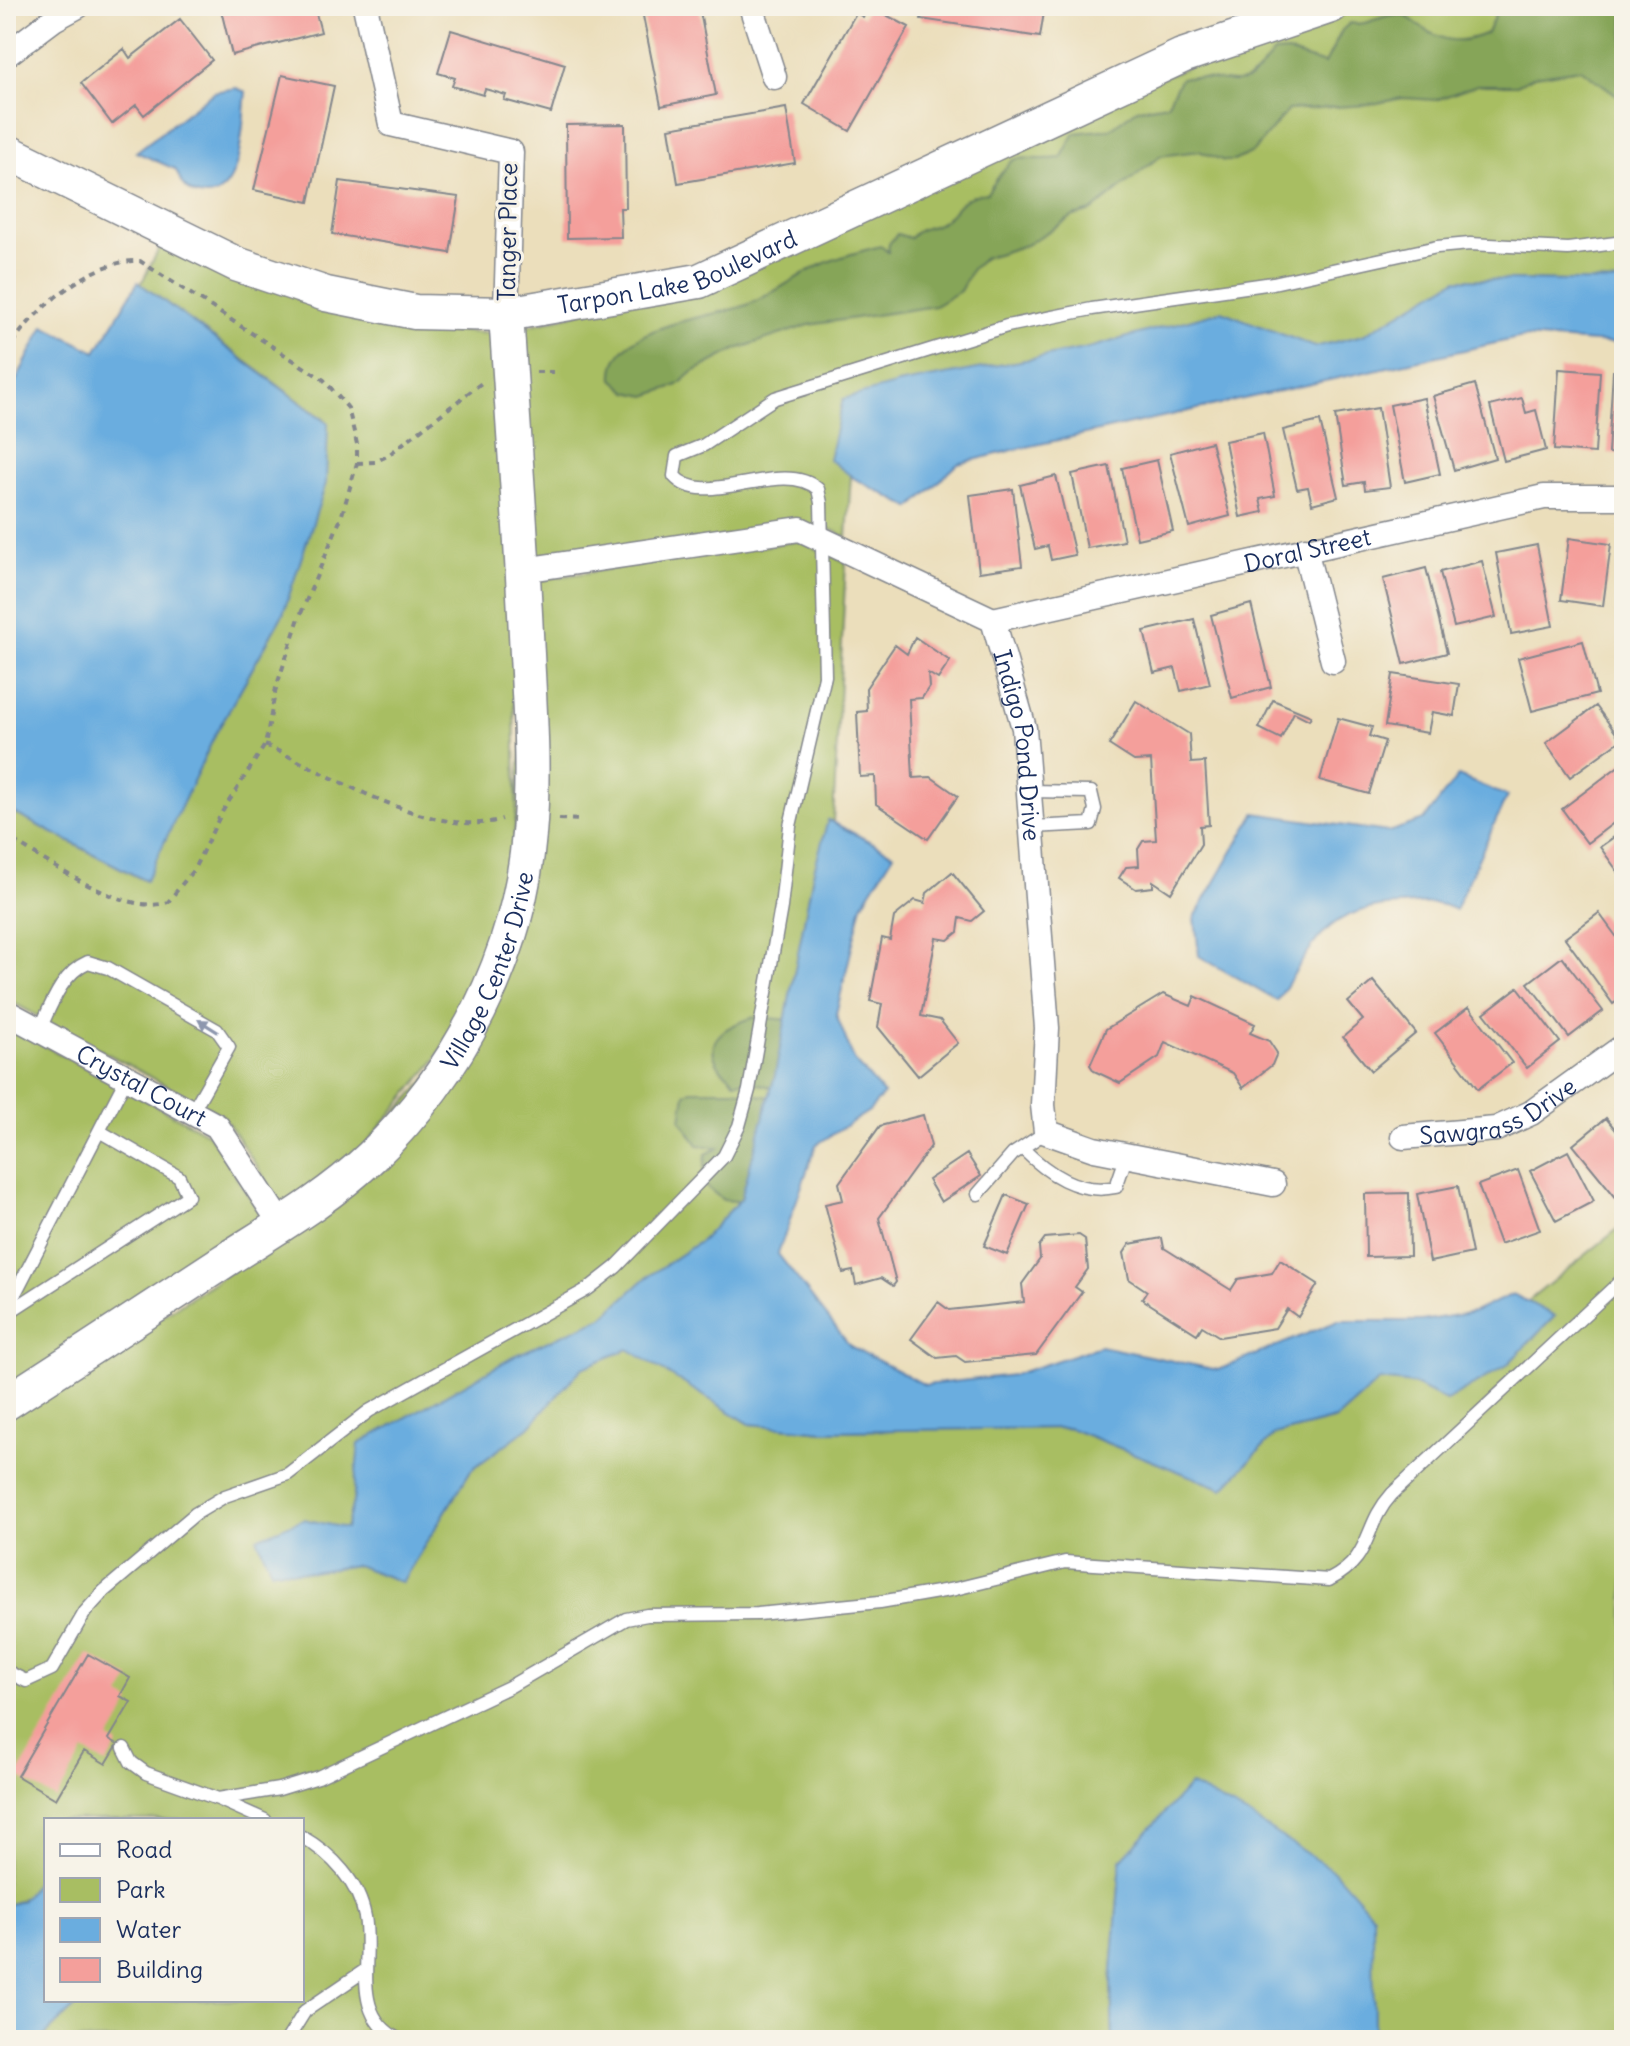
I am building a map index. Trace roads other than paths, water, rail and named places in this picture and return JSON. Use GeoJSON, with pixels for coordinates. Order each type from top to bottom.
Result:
{"type":"FeatureCollection","features":[{"type":"Feature","properties":{"kind":"street"},"geometry":{"type":"LineString","coordinates":[[6,55],[54,19],[78,6]]}},
{"type":"Feature","properties":{"kind":"street","name":"Tanger Place"},"geometry":{"type":"LineString","coordinates":[[365,6],[391,124],[511,152],[506,314]]}},
{"type":"Feature","properties":{"kind":"street"},"geometry":{"type":"LineString","coordinates":[[751,6],[774,77]]}},
{"type":"Feature","properties":{"kind":"street","name":"Tarpon Lake Boulevard"},"geometry":{"type":"LineString","coordinates":[[6,151],[236,264],[311,289],[415,312],[506,314],[699,281],[1182,56],[1331,6]]}},
{"type":"Feature","properties":{"kind":"street","name":"Village Center Drive"},"geometry":{"type":"LineString","coordinates":[[6,1403],[281,1224],[370,1158],[426,1097],[468,1032],[501,959],[524,872],[530,818],[523,570],[506,314]]}},
{"type":"Feature","properties":{"kind":"street","name":"Doral Street"},"geometry":{"type":"LineString","coordinates":[[993,620],[1544,497],[1624,497]]}},
{"type":"Feature","properties":{"kind":"street","name":"Indigo Pond Drive"},"geometry":{"type":"LineString","coordinates":[[523,570],[800,529],[993,620],[1024,728],[1047,1028],[1043,1105],[1046,1132]]}},
{"type":"Feature","properties":{"kind":"street"},"geometry":{"type":"LineString","coordinates":[[1305,549],[1333,661]]}},
{"type":"Feature","properties":{"kind":"street","name":"Crystal Court"},"geometry":{"type":"LineString","coordinates":[[6,1012],[217,1126],[281,1224]]}},
{"type":"Feature","properties":{"kind":"street","name":"Sawgrass Drive"},"geometry":{"type":"LineString","coordinates":[[1403,1137],[1496,1129],[1531,1113],[1624,1046]]}},
{"type":"Feature","properties":{"kind":"street"},"geometry":{"type":"LineString","coordinates":[[1046,1132],[1127,1155],[1273,1184]]}},
{"type":"Feature","properties":{"kind":"lane"},"geometry":{"type":"LineString","coordinates":[[6,1671],[26,1681],[52,1669],[85,1612],[104,1591],[153,1546],[212,1502],[288,1474],[369,1411],[563,1304],[604,1278],[724,1156],[739,1126],[749,1090],[781,907],[790,826],[825,676],[818,489],[808,480],[783,479],[690,487],[674,476],[677,456],[704,445],[775,398],[1007,326],[1092,309],[1273,283],[1437,247],[1470,244],[1568,249],[1624,242]]}},
{"type":"Feature","properties":{"kind":"lane"},"geometry":{"type":"LineString","coordinates":[[1029,791],[1091,792],[1095,809],[1091,824],[1032,827]]}},
{"type":"Feature","properties":{"kind":"lane"},"geometry":{"type":"LineString","coordinates":[[40,1029],[56,994],[77,966],[88,962],[108,968],[217,1030],[225,1039],[229,1047],[220,1068],[192,1112]]}},
{"type":"Feature","properties":{"kind":"lane"},"geometry":{"type":"LineString","coordinates":[[6,1312],[127,1077]]}},
{"type":"Feature","properties":{"kind":"lane"},"geometry":{"type":"LineString","coordinates":[[6,1312],[188,1196],[179,1177],[99,1131]]}},
{"type":"Feature","properties":{"kind":"lane"},"geometry":{"type":"LineString","coordinates":[[978,1194],[1022,1148],[1046,1132]]}},
{"type":"Feature","properties":{"kind":"lane"},"geometry":{"type":"LineString","coordinates":[[1022,1148],[1057,1178],[1103,1190],[1116,1187],[1127,1155]]}},
{"type":"Feature","properties":{"kind":"lane"},"geometry":{"type":"LineString","coordinates":[[218,1799],[279,1789],[318,1777],[509,1687],[626,1619],[647,1615],[758,1614],[880,1602],[955,1589],[1065,1562],[1329,1580],[1356,1562],[1380,1507],[1392,1494],[1624,1278]]}},
{"type":"Feature","properties":{"kind":"lane"},"geometry":{"type":"LineString","coordinates":[[124,1748],[131,1762],[146,1773],[261,1818]]}},
{"type":"Feature","properties":{"kind":"lane"},"geometry":{"type":"LineString","coordinates":[[304,1839],[355,1885],[365,1917],[364,1971],[370,2009],[385,2029],[400,2040]]}},
{"type":"Feature","properties":{"kind":"lane"},"geometry":{"type":"LineString","coordinates":[[287,2040],[305,2011],[364,1971]]}},
{"type":"Feature","properties":{"kind":"water"},"geometry":{"type":"Polygon","coordinates":[[[236,88],[246,92],[242,138],[234,171],[228,184],[218,192],[206,196],[193,193],[183,185],[175,169],[136,152],[214,92],[236,88]]]}},
{"type":"Feature","properties":{"kind":"water"},"geometry":{"type":"Polygon","coordinates":[[[1457,279],[1624,282],[1624,344],[1523,337],[1013,450],[958,464],[911,508],[855,479],[829,459],[843,399],[898,384],[1089,348],[1221,311],[1315,347],[1363,335],[1457,279]]]}},
{"type":"Feature","properties":{"kind":"water"},"geometry":{"type":"Polygon","coordinates":[[[138,282],[328,423],[326,483],[283,614],[216,733],[146,881],[6,809],[6,400],[44,326],[96,352],[138,282]]]}},
{"type":"Feature","properties":{"kind":"water"},"geometry":{"type":"Polygon","coordinates":[[[1458,776],[1507,796],[1455,910],[1435,904],[1400,905],[1354,913],[1337,921],[1312,946],[1277,1001],[1199,956],[1195,917],[1255,813],[1388,832],[1424,820],[1458,776]]]}},
{"type":"Feature","properties":{"kind":"water"},"geometry":{"type":"Polygon","coordinates":[[[828,820],[894,854],[862,905],[836,1014],[854,1060],[884,1094],[869,1111],[816,1145],[778,1254],[850,1346],[925,1385],[1013,1375],[1100,1346],[1218,1370],[1338,1321],[1422,1321],[1474,1312],[1513,1294],[1555,1316],[1507,1365],[1446,1401],[1413,1384],[1380,1380],[1336,1419],[1274,1435],[1223,1489],[1069,1428],[824,1431],[750,1424],[628,1349],[582,1368],[529,1427],[471,1470],[402,1582],[356,1565],[311,1572],[271,1570],[257,1538],[303,1519],[346,1528],[353,1502],[359,1444],[519,1354],[603,1317],[646,1278],[702,1240],[741,1199],[775,1075],[813,874],[828,820]]]}},
{"type":"Feature","properties":{"kind":"water"},"geometry":{"type":"Polygon","coordinates":[[[1190,1785],[1246,1814],[1335,1872],[1373,1915],[1374,2040],[1113,2040],[1111,1983],[1121,1860],[1190,1785]]]}},
{"type":"Feature","properties":{"kind":"water"},"geometry":{"type":"Polygon","coordinates":[[[44,1872],[44,2002],[80,2002],[40,2040],[6,2040],[6,1905],[21,1901],[44,1872]]]}}]}
